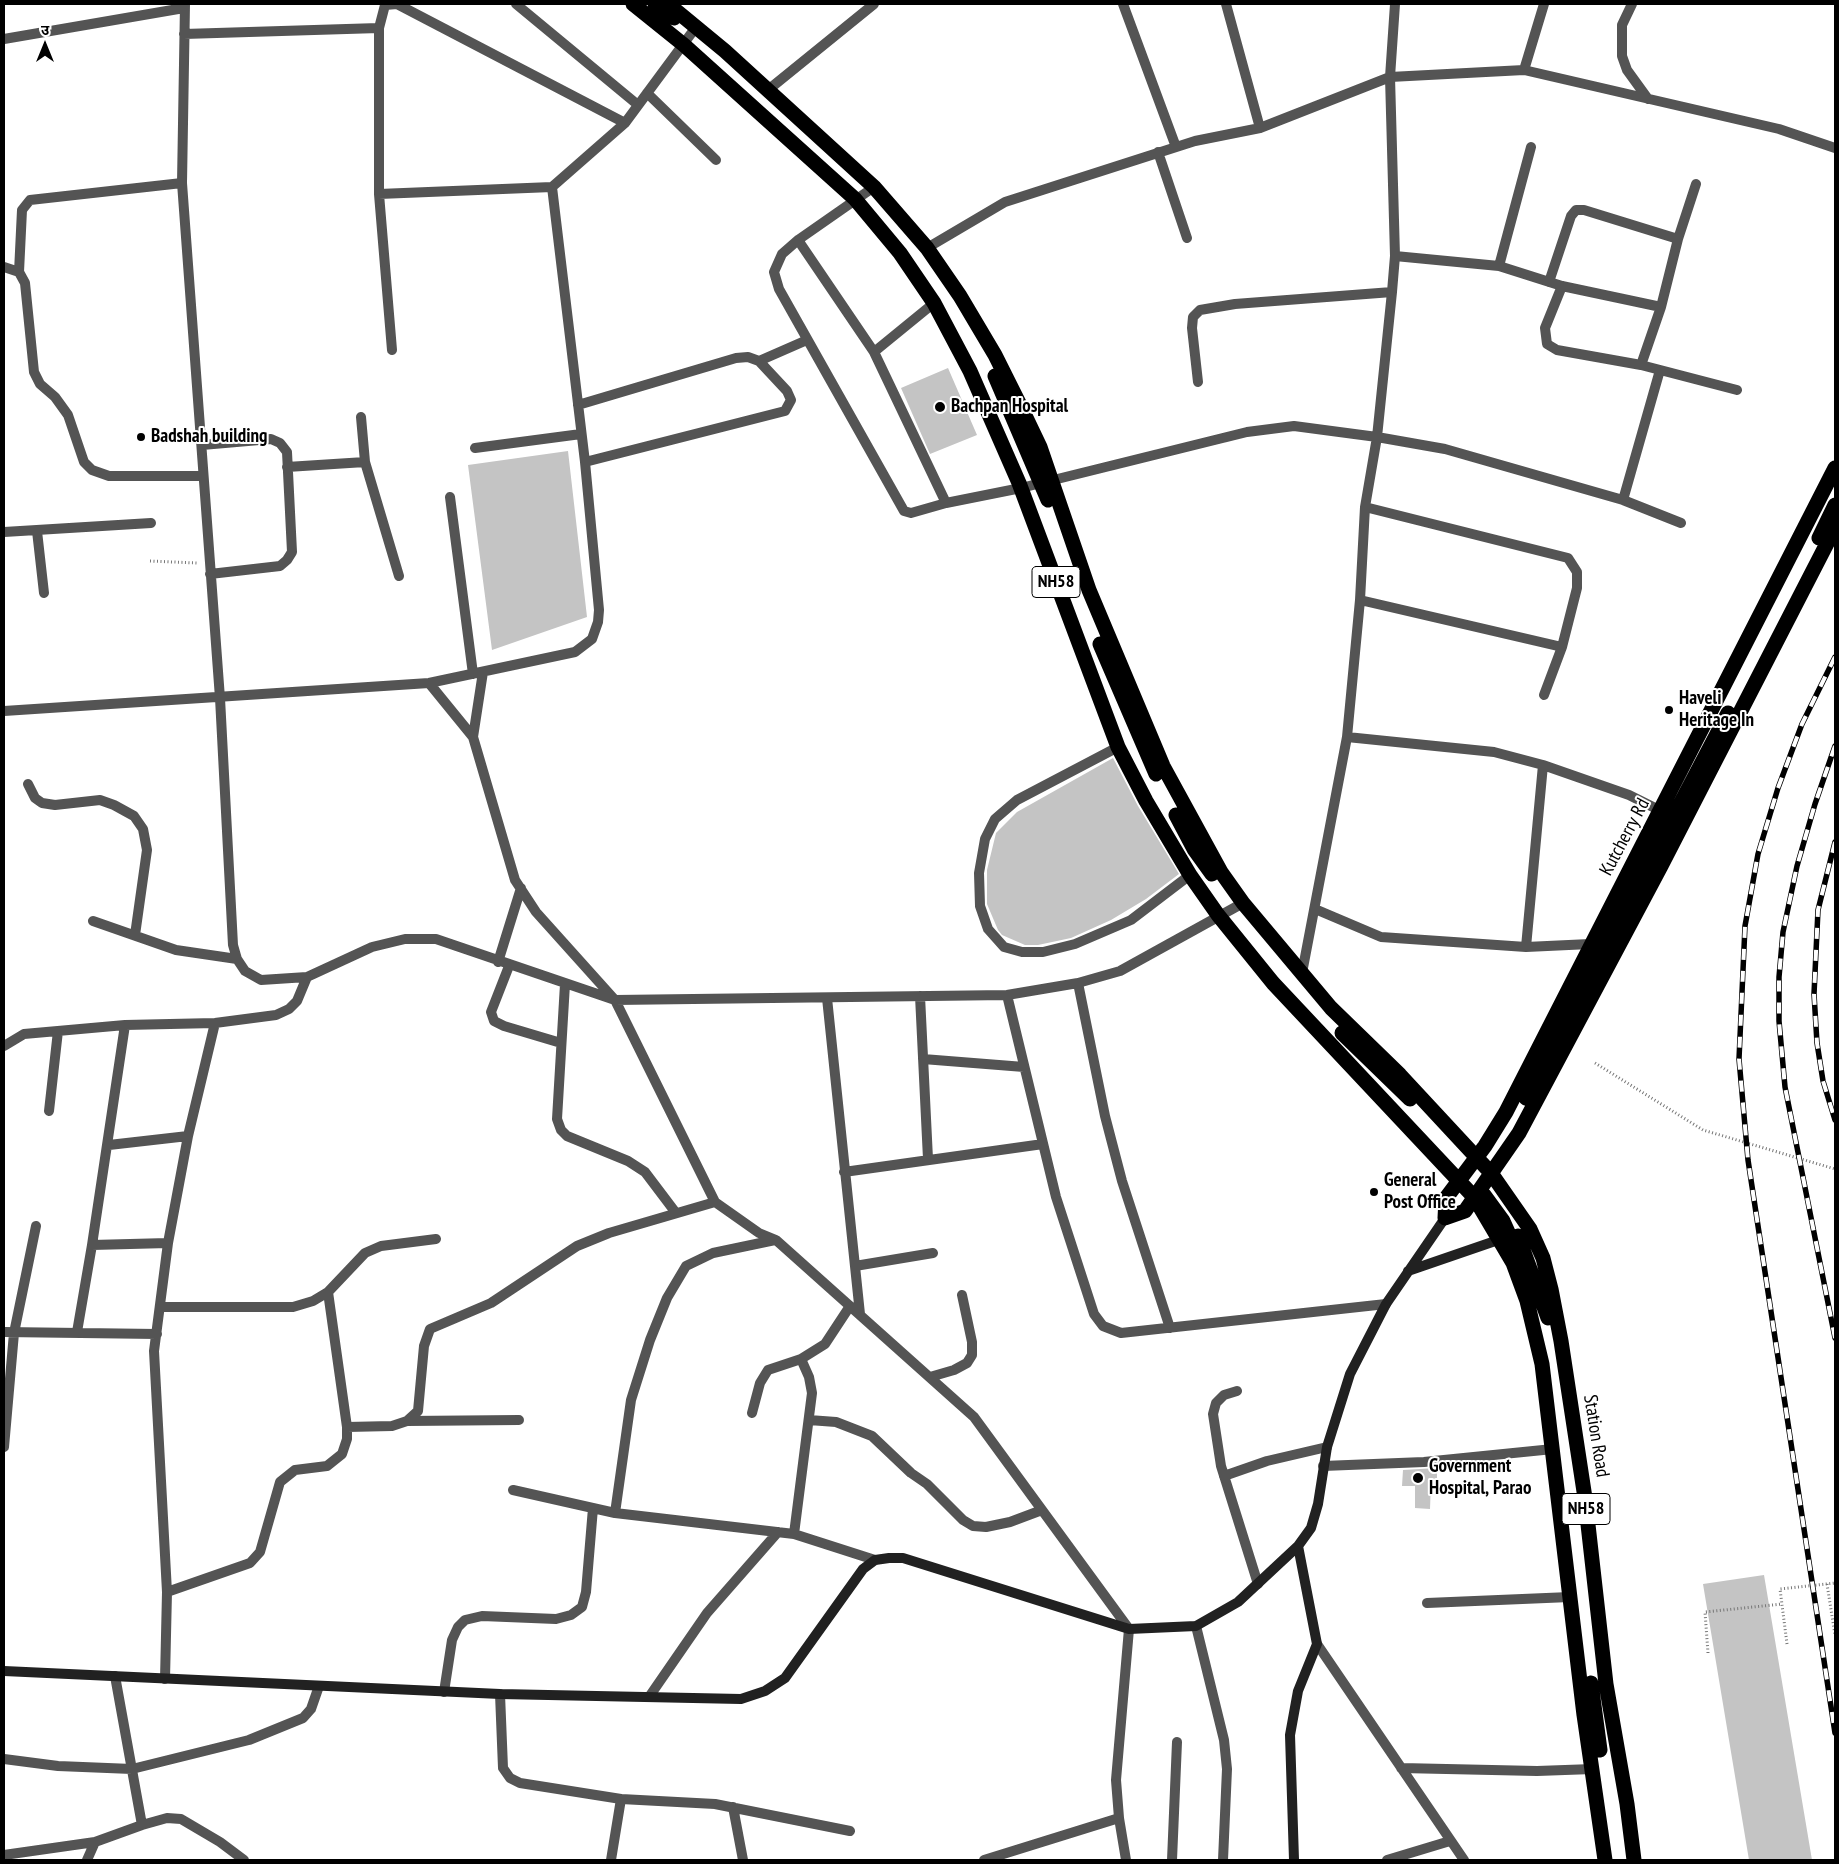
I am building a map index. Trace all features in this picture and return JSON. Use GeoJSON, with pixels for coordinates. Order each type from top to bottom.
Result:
{"type":"FeatureCollection","features":[{"type":"Feature","properties":{"kind":"highway","name":"NH58"},"geometry":{"type":"LineString","coordinates":[[633,4],[700,59],[855,199],[900,253],[934,303],[970,371],[1021,488],[1118,747],[1146,801],[1190,875],[1218,915],[1273,983],[1321,1037],[1460,1180],[1474,1197],[1501,1240],[1513,1263],[1527,1301],[1542,1364],[1570,1597],[1605,1860]]}},
{"type":"Feature","properties":{"kind":"highway"},"geometry":{"type":"LineString","coordinates":[[655,4],[780,107],[872,195],[911,242],[954,303],[994,374],[1048,500],[1092,623],[1145,753],[1194,849],[1282,965],[1345,1036],[1464,1153],[1506,1200]]}},
{"type":"Feature","properties":{"kind":"highway","name":"NH58"},"geometry":{"type":"LineString","coordinates":[[668,4],[768,90],[874,187],[927,248],[960,296],[995,356],[1040,447],[1089,590],[1163,766],[1192,822],[1222,872],[1243,903],[1331,1008],[1400,1075],[1477,1156]]}},
{"type":"Feature","properties":{"kind":"highway"},"geometry":{"type":"LineString","coordinates":[[700,59],[712,60],[721,66],[842,176],[876,211],[929,280],[983,379],[1025,476],[1128,750],[1190,864],[1220,904],[1333,1038],[1474,1182],[1503,1221],[1514,1244],[1542,1328],[1554,1395],[1573,1560],[1615,1860]]}},
{"type":"Feature","properties":{"kind":"highway","name":"Kutcherry Rd"},"geometry":{"type":"LineString","coordinates":[[1444,1218],[1446,1198],[1506,1112],[1590,944],[1661,811],[1835,468]]}},
{"type":"Feature","properties":{"kind":"highway"},"geometry":{"type":"LineString","coordinates":[[1624,1860],[1561,1384],[1549,1320],[1506,1200],[1498,1159],[1502,1144],[1835,505]]}},
{"type":"Feature","properties":{"kind":"highway"},"geometry":{"type":"LineString","coordinates":[[1444,1218],[1465,1211],[1518,1132],[1573,1033],[1835,528]]}},
{"type":"Feature","properties":{"kind":"highway","name":"Station Road"},"geometry":{"type":"LineString","coordinates":[[1477,1156],[1530,1229],[1542,1258],[1551,1289],[1585,1498],[1606,1684],[1627,1804],[1634,1860]]}},
{"type":"Feature","properties":{"kind":"street"},"geometry":{"type":"LineString","coordinates":[[392,350],[379,194],[379,28],[385,5],[397,4],[625,123]]}},
{"type":"Feature","properties":{"kind":"street"},"geometry":{"type":"LineString","coordinates":[[516,4],[638,105]]}},
{"type":"Feature","properties":{"kind":"street"},"geometry":{"type":"LineString","coordinates":[[768,90],[874,4]]}},
{"type":"Feature","properties":{"kind":"street"},"geometry":{"type":"LineString","coordinates":[[1123,4],[1176,147]]}},
{"type":"Feature","properties":{"kind":"street"},"geometry":{"type":"LineString","coordinates":[[1226,4],[1260,128]]}},
{"type":"Feature","properties":{"kind":"street"},"geometry":{"type":"LineString","coordinates":[[1302,973],[1316,909],[1347,737],[1360,600],[1365,507],[1377,436],[1392,292],[1395,256],[1390,77],[1395,4]]}},
{"type":"Feature","properties":{"kind":"street"},"geometry":{"type":"LineString","coordinates":[[1524,70],[1544,4]]}},
{"type":"Feature","properties":{"kind":"street"},"geometry":{"type":"LineString","coordinates":[[1632,4],[1622,25],[1620,42],[1622,56],[1626,70],[1648,99]]}},
{"type":"Feature","properties":{"kind":"street"},"geometry":{"type":"LineString","coordinates":[[4,39],[185,6],[182,183],[202,445],[202,476],[220,698],[233,945],[237,959],[245,970],[261,980],[307,976],[372,946],[406,939],[436,939],[509,966],[615,1000],[1006,995],[1078,983],[1120,970],[1243,903]]}},
{"type":"Feature","properties":{"kind":"street"},"geometry":{"type":"LineString","coordinates":[[379,194],[552,187],[625,123],[696,27]]}},
{"type":"Feature","properties":{"kind":"street"},"geometry":{"type":"LineString","coordinates":[[184,34],[379,28]]}},
{"type":"Feature","properties":{"kind":"street"},"geometry":{"type":"LineString","coordinates":[[927,248],[1006,202],[1158,152],[1260,128],[1390,77],[1524,70],[1778,129],[1835,148]]}},
{"type":"Feature","properties":{"kind":"street"},"geometry":{"type":"LineString","coordinates":[[647,93],[716,160]]}},
{"type":"Feature","properties":{"kind":"street"},"geometry":{"type":"LineString","coordinates":[[1499,266],[1531,147]]}},
{"type":"Feature","properties":{"kind":"street"},"geometry":{"type":"LineString","coordinates":[[1158,152],[1187,238]]}},
{"type":"Feature","properties":{"kind":"street"},"geometry":{"type":"LineString","coordinates":[[182,183],[30,200],[22,210],[18,272],[25,283],[34,372],[40,384],[56,397],[68,415],[84,462],[92,470],[109,476],[202,476]]}},
{"type":"Feature","properties":{"kind":"street"},"geometry":{"type":"LineString","coordinates":[[1641,365],[1661,307],[1678,239],[1696,184]]}},
{"type":"Feature","properties":{"kind":"street"},"geometry":{"type":"LineString","coordinates":[[4,711],[429,683],[575,652],[592,639],[598,622],[599,610],[585,462],[552,187]]}},
{"type":"Feature","properties":{"kind":"street"},"geometry":{"type":"LineString","coordinates":[[874,187],[798,240],[782,254],[774,272],[779,289],[904,511],[911,513],[946,502],[1021,488],[1273,427],[1310,427],[1377,436],[1444,449],[1623,500],[1681,523]]}},
{"type":"Feature","properties":{"kind":"street"},"geometry":{"type":"LineString","coordinates":[[1549,282],[1571,216],[1576,210],[1584,210],[1678,239]]}},
{"type":"Feature","properties":{"kind":"street"},"geometry":{"type":"LineString","coordinates":[[798,240],[874,352],[946,502]]}},
{"type":"Feature","properties":{"kind":"street"},"geometry":{"type":"LineString","coordinates":[[1395,256],[1499,266],[1562,286],[1661,307]]}},
{"type":"Feature","properties":{"kind":"street"},"geometry":{"type":"LineString","coordinates":[[4,267],[18,272]]}},
{"type":"Feature","properties":{"kind":"street"},"geometry":{"type":"LineString","coordinates":[[1562,286],[1545,328],[1547,344],[1557,350],[1641,365],[1737,390]]}},
{"type":"Feature","properties":{"kind":"street"},"geometry":{"type":"LineString","coordinates":[[1198,382],[1192,328],[1193,317],[1200,310],[1235,304],[1392,292]]}},
{"type":"Feature","properties":{"kind":"street"},"geometry":{"type":"LineString","coordinates":[[874,352],[934,303]]}},
{"type":"Feature","properties":{"kind":"street"},"geometry":{"type":"LineString","coordinates":[[759,361],[807,340]]}},
{"type":"Feature","properties":{"kind":"street"},"geometry":{"type":"LineString","coordinates":[[578,405],[736,358],[748,357],[759,361],[787,392],[791,400],[785,411],[585,462]]}},
{"type":"Feature","properties":{"kind":"street"},"geometry":{"type":"LineString","coordinates":[[1623,500],[1660,370]]}},
{"type":"Feature","properties":{"kind":"street"},"geometry":{"type":"LineString","coordinates":[[361,417],[361,436],[366,462],[399,576]]}},
{"type":"Feature","properties":{"kind":"street"},"geometry":{"type":"LineString","coordinates":[[475,448],[581,434]]}},
{"type":"Feature","properties":{"kind":"street"},"geometry":{"type":"LineString","coordinates":[[202,445],[271,439],[280,443],[287,452],[288,467],[292,552],[287,560],[280,566],[210,569]]}},
{"type":"Feature","properties":{"kind":"street"},"geometry":{"type":"LineString","coordinates":[[288,467],[366,462]]}},
{"type":"Feature","properties":{"kind":"street"},"geometry":{"type":"LineString","coordinates":[[450,497],[478,673],[473,737],[515,880],[536,912],[615,1000],[716,1202],[759,1233],[776,1240],[974,1417],[1129,1629],[1116,1780],[1119,1818],[1126,1860]]}},
{"type":"Feature","properties":{"kind":"street"},"geometry":{"type":"LineString","coordinates":[[1365,507],[1568,558],[1577,572],[1577,588],[1562,647],[1544,695]]}},
{"type":"Feature","properties":{"kind":"street"},"geometry":{"type":"LineString","coordinates":[[4,532],[151,523]]}},
{"type":"Feature","properties":{"kind":"street"},"geometry":{"type":"LineString","coordinates":[[37,531],[44,592]]}},
{"type":"Feature","properties":{"kind":"street"},"geometry":{"type":"LineString","coordinates":[[1360,600],[1562,647]]}},
{"type":"Feature","properties":{"kind":"street"},"geometry":{"type":"LineString","coordinates":[[429,683],[473,737]]}},
{"type":"Feature","properties":{"kind":"street"},"geometry":{"type":"LineString","coordinates":[[1347,737],[1494,752],[1543,765],[1629,795],[1661,811]]}},
{"type":"Feature","properties":{"kind":"street"},"geometry":{"type":"LineString","coordinates":[[1118,747],[1016,800],[995,819],[986,839],[979,873],[980,906],[988,929],[1004,946],[1022,952],[1043,952],[1075,944],[1131,920],[1190,875]]}},
{"type":"Feature","properties":{"kind":"street"},"geometry":{"type":"LineString","coordinates":[[1526,947],[1543,765]]}},
{"type":"Feature","properties":{"kind":"street"},"geometry":{"type":"LineString","coordinates":[[28,784],[35,798],[42,803],[56,805],[100,800],[134,816],[143,829],[147,850],[135,935]]}},
{"type":"Feature","properties":{"kind":"street"},"geometry":{"type":"LineString","coordinates":[[498,962],[521,888]]}},
{"type":"Feature","properties":{"kind":"street"},"geometry":{"type":"LineString","coordinates":[[1316,909],[1380,937],[1526,947],[1590,944]]}},
{"type":"Feature","properties":{"kind":"street"},"geometry":{"type":"LineString","coordinates":[[93,921],[176,950],[237,959]]}},
{"type":"Feature","properties":{"kind":"street"},"geometry":{"type":"LineString","coordinates":[[509,966],[491,1012],[494,1021],[504,1026],[561,1043]]}},
{"type":"Feature","properties":{"kind":"street"},"geometry":{"type":"LineString","coordinates":[[4,1046],[24,1034],[125,1024],[214,1023],[276,1015],[289,1009],[298,1001],[307,976]]}},
{"type":"Feature","properties":{"kind":"street"},"geometry":{"type":"LineString","coordinates":[[1078,983],[1105,1116],[1119,1172],[1170,1328]]}},
{"type":"Feature","properties":{"kind":"street"},"geometry":{"type":"LineString","coordinates":[[565,984],[557,1119],[561,1130],[567,1136],[628,1161],[645,1172],[676,1213]]}},
{"type":"Feature","properties":{"kind":"street"},"geometry":{"type":"LineString","coordinates":[[1006,995],[1056,1197],[1094,1314],[1103,1326],[1121,1333],[1386,1304]]}},
{"type":"Feature","properties":{"kind":"street"},"geometry":{"type":"LineString","coordinates":[[920,996],[928,1159]]}},
{"type":"Feature","properties":{"kind":"street"},"geometry":{"type":"LineString","coordinates":[[827,998],[860,1314]]}},
{"type":"Feature","properties":{"kind":"street"},"geometry":{"type":"LineString","coordinates":[[165,1679],[167,1592],[154,1351],[168,1243],[188,1136],[214,1023]]}},
{"type":"Feature","properties":{"kind":"street"},"geometry":{"type":"LineString","coordinates":[[77,1332],[109,1145],[125,1024]]}},
{"type":"Feature","properties":{"kind":"street"},"geometry":{"type":"LineString","coordinates":[[49,1111],[58,1031]]}},
{"type":"Feature","properties":{"kind":"street"},"geometry":{"type":"LineString","coordinates":[[923,1059],[1024,1067]]}},
{"type":"Feature","properties":{"kind":"street"},"geometry":{"type":"LineString","coordinates":[[109,1145],[188,1136]]}},
{"type":"Feature","properties":{"kind":"street"},"geometry":{"type":"LineString","coordinates":[[844,1172],[1043,1144]]}},
{"type":"Feature","properties":{"kind":"street"},"geometry":{"type":"LineString","coordinates":[[407,1421],[418,1411],[424,1346],[430,1329],[491,1303],[577,1246],[609,1233],[716,1202]]}},
{"type":"Feature","properties":{"kind":"street"},"geometry":{"type":"LineString","coordinates":[[513,1490],[615,1513],[794,1534],[875,1560],[903,1558],[1129,1629],[1196,1626],[1238,1602],[1298,1546],[1311,1528],[1318,1504],[1326,1447],[1350,1374],[1386,1304],[1444,1218]]}},
{"type":"Feature","properties":{"kind":"street"},"geometry":{"type":"LineString","coordinates":[[4,1447],[9,1333],[36,1226]]}},
{"type":"Feature","properties":{"kind":"street"},"geometry":{"type":"LineString","coordinates":[[1408,1271],[1530,1229]]}},
{"type":"Feature","properties":{"kind":"street"},"geometry":{"type":"LineString","coordinates":[[160,1307],[293,1307],[328,1292],[366,1253],[390,1244],[436,1239]]}},
{"type":"Feature","properties":{"kind":"street"},"geometry":{"type":"LineString","coordinates":[[615,1513],[631,1400],[650,1340],[667,1298],[686,1266],[713,1253],[776,1240]]}},
{"type":"Feature","properties":{"kind":"street"},"geometry":{"type":"LineString","coordinates":[[92,1245],[168,1243]]}},
{"type":"Feature","properties":{"kind":"street"},"geometry":{"type":"LineString","coordinates":[[854,1266],[933,1253]]}},
{"type":"Feature","properties":{"kind":"street"},"geometry":{"type":"LineString","coordinates":[[167,1592],[250,1563],[260,1552],[280,1482],[295,1470],[327,1466],[342,1454],[347,1439],[347,1426],[328,1292]]}},
{"type":"Feature","properties":{"kind":"street"},"geometry":{"type":"LineString","coordinates":[[930,1377],[967,1363],[972,1354],[972,1342],[962,1295]]}},
{"type":"Feature","properties":{"kind":"street"},"geometry":{"type":"LineString","coordinates":[[752,1413],[760,1383],[768,1370],[801,1359],[824,1344],[850,1306]]}},
{"type":"Feature","properties":{"kind":"street"},"geometry":{"type":"LineString","coordinates":[[9,1333],[157,1334]]}},
{"type":"Feature","properties":{"kind":"street"},"geometry":{"type":"LineString","coordinates":[[794,1534],[812,1393],[809,1377],[801,1359]]}},
{"type":"Feature","properties":{"kind":"street"},"geometry":{"type":"LineString","coordinates":[[1237,1391],[1224,1395],[1216,1402],[1213,1414],[1224,1476],[1258,1584]]}},
{"type":"Feature","properties":{"kind":"street"},"geometry":{"type":"LineString","coordinates":[[347,1426],[392,1426],[407,1421],[519,1420]]}},
{"type":"Feature","properties":{"kind":"street"},"geometry":{"type":"LineString","coordinates":[[809,1420],[836,1422],[872,1436],[911,1473],[927,1484],[963,1520],[972,1526],[986,1527],[1010,1522],[1042,1510]]}},
{"type":"Feature","properties":{"kind":"street"},"geometry":{"type":"LineString","coordinates":[[1224,1476],[1267,1461],[1326,1447]]}},
{"type":"Feature","properties":{"kind":"street"},"geometry":{"type":"LineString","coordinates":[[1323,1466],[1424,1462],[1553,1449]]}},
{"type":"Feature","properties":{"kind":"street"},"geometry":{"type":"LineString","coordinates":[[444,1692],[452,1640],[458,1627],[465,1620],[482,1616],[556,1619],[571,1615],[582,1606],[586,1592],[593,1508]]}},
{"type":"Feature","properties":{"kind":"street"},"geometry":{"type":"LineString","coordinates":[[649,1697],[707,1613],[778,1532]]}},
{"type":"Feature","properties":{"kind":"street"},"geometry":{"type":"LineString","coordinates":[[1298,1546],[1317,1644],[1464,1860]]}},
{"type":"Feature","properties":{"kind":"street"},"geometry":{"type":"LineString","coordinates":[[4,1671],[444,1692],[741,1699],[765,1691],[785,1678],[863,1569],[875,1560]]}},
{"type":"Feature","properties":{"kind":"street"},"geometry":{"type":"LineString","coordinates":[[1427,1603],[1570,1597]]}},
{"type":"Feature","properties":{"kind":"street"},"geometry":{"type":"LineString","coordinates":[[1196,1626],[1224,1740],[1227,1769],[1224,1860]]}},
{"type":"Feature","properties":{"kind":"street"},"geometry":{"type":"LineString","coordinates":[[1294,1860],[1290,1735],[1298,1691],[1317,1644]]}},
{"type":"Feature","properties":{"kind":"street"},"geometry":{"type":"LineString","coordinates":[[116,1676],[142,1825]]}},
{"type":"Feature","properties":{"kind":"street"},"geometry":{"type":"LineString","coordinates":[[4,1759],[58,1766],[132,1768],[249,1740],[303,1718],[311,1709],[319,1686]]}},
{"type":"Feature","properties":{"kind":"street"},"geometry":{"type":"LineString","coordinates":[[500,1694],[503,1768],[510,1778],[520,1783],[622,1799],[715,1804],[850,1831]]}},
{"type":"Feature","properties":{"kind":"street"},"geometry":{"type":"LineString","coordinates":[[1172,1860],[1177,1742]]}},
{"type":"Feature","properties":{"kind":"street"},"geometry":{"type":"LineString","coordinates":[[1401,1768],[1537,1771],[1593,1769]]}},
{"type":"Feature","properties":{"kind":"street"},"geometry":{"type":"LineString","coordinates":[[611,1860],[622,1799]]}},
{"type":"Feature","properties":{"kind":"street"},"geometry":{"type":"LineString","coordinates":[[733,1807],[743,1860]]}},
{"type":"Feature","properties":{"kind":"street"},"geometry":{"type":"LineString","coordinates":[[6,1857],[95,1842],[167,1818],[180,1819],[220,1842],[244,1860]]}},
{"type":"Feature","properties":{"kind":"street"},"geometry":{"type":"LineString","coordinates":[[984,1860],[1119,1818]]}},
{"type":"Feature","properties":{"kind":"street"},"geometry":{"type":"LineString","coordinates":[[1386,1860],[1450,1840]]}},
{"type":"Feature","properties":{"kind":"street"},"geometry":{"type":"LineString","coordinates":[[87,1860],[95,1842]]}},
{"type":"Feature","properties":{"kind":"path"},"geometry":{"type":"LineString","coordinates":[[150,561],[210,569]]}},
{"type":"Feature","properties":{"kind":"path"},"geometry":{"type":"LineString","coordinates":[[1595,1063],[1703,1130],[1835,1169]]}},
{"type":"Feature","properties":{"kind":"path"},"geometry":{"type":"LineString","coordinates":[[1787,1644],[1780,1589],[1835,1583]]}},
{"type":"Feature","properties":{"kind":"path"},"geometry":{"type":"LineString","coordinates":[[1827,1584],[1835,1635]]}},
{"type":"Feature","properties":{"kind":"path"},"geometry":{"type":"LineString","coordinates":[[1708,1653],[1705,1612],[1782,1604]]}},
{"type":"Feature","properties":{"kind":"building"},"geometry":{"type":"Polygon","coordinates":[[[948,368],[977,435],[930,454],[901,388],[948,368]]]}},
{"type":"Feature","properties":{"kind":"building"},"geometry":{"type":"Polygon","coordinates":[[[568,451],[587,617],[492,650],[468,465],[568,451]]]}},
{"type":"Feature","properties":{"kind":"building"},"geometry":{"type":"Polygon","coordinates":[[[1113,758],[1138,806],[1179,874],[1146,899],[1111,920],[1071,938],[1038,945],[1025,945],[1002,935],[987,904],[987,870],[996,833],[1017,812],[1113,758]]]}},
{"type":"Feature","properties":{"kind":"building"},"geometry":{"type":"Polygon","coordinates":[[[1437,1468],[1437,1482],[1431,1482],[1430,1509],[1415,1508],[1415,1486],[1402,1486],[1403,1470],[1437,1468]]]}},
{"type":"Feature","properties":{"kind":"building"},"geometry":{"type":"Polygon","coordinates":[[[1764,1575],[1812,1860],[1749,1860],[1703,1584],[1764,1575]]]}},
{"type":"Feature","properties":{"kind":"railway"},"geometry":{"type":"LineString","coordinates":[[1835,657],[1802,724],[1778,788],[1758,854],[1745,926],[1739,1059],[1748,1160],[1835,1733]]}},
{"type":"Feature","properties":{"kind":"railway"},"geometry":{"type":"LineString","coordinates":[[1835,746],[1815,804],[1797,866],[1783,932],[1779,977],[1779,1021],[1785,1087],[1835,1338]]}},
{"type":"Feature","properties":{"kind":"railway"},"geometry":{"type":"LineString","coordinates":[[1835,842],[1818,910],[1814,994],[1817,1043],[1823,1081],[1835,1120]]}},
{"type":"Feature","properties":{"kind":"place","name":"Bachpan Hospital"},"geometry":{"type":"Point","coordinates":[940,407]}},
{"type":"Feature","properties":{"kind":"place","name":"Badshah building"},"geometry":{"type":"Point","coordinates":[141,437]}},
{"type":"Feature","properties":{"kind":"place","name":"Haveli Heritage In"},"geometry":{"type":"Point","coordinates":[1669,710]}},
{"type":"Feature","properties":{"kind":"place","name":"General Post Office"},"geometry":{"type":"Point","coordinates":[1374,1192]}},
{"type":"Feature","properties":{"kind":"place","name":"Government Hospital, Parao"},"geometry":{"type":"Point","coordinates":[1418,1478]}}]}
